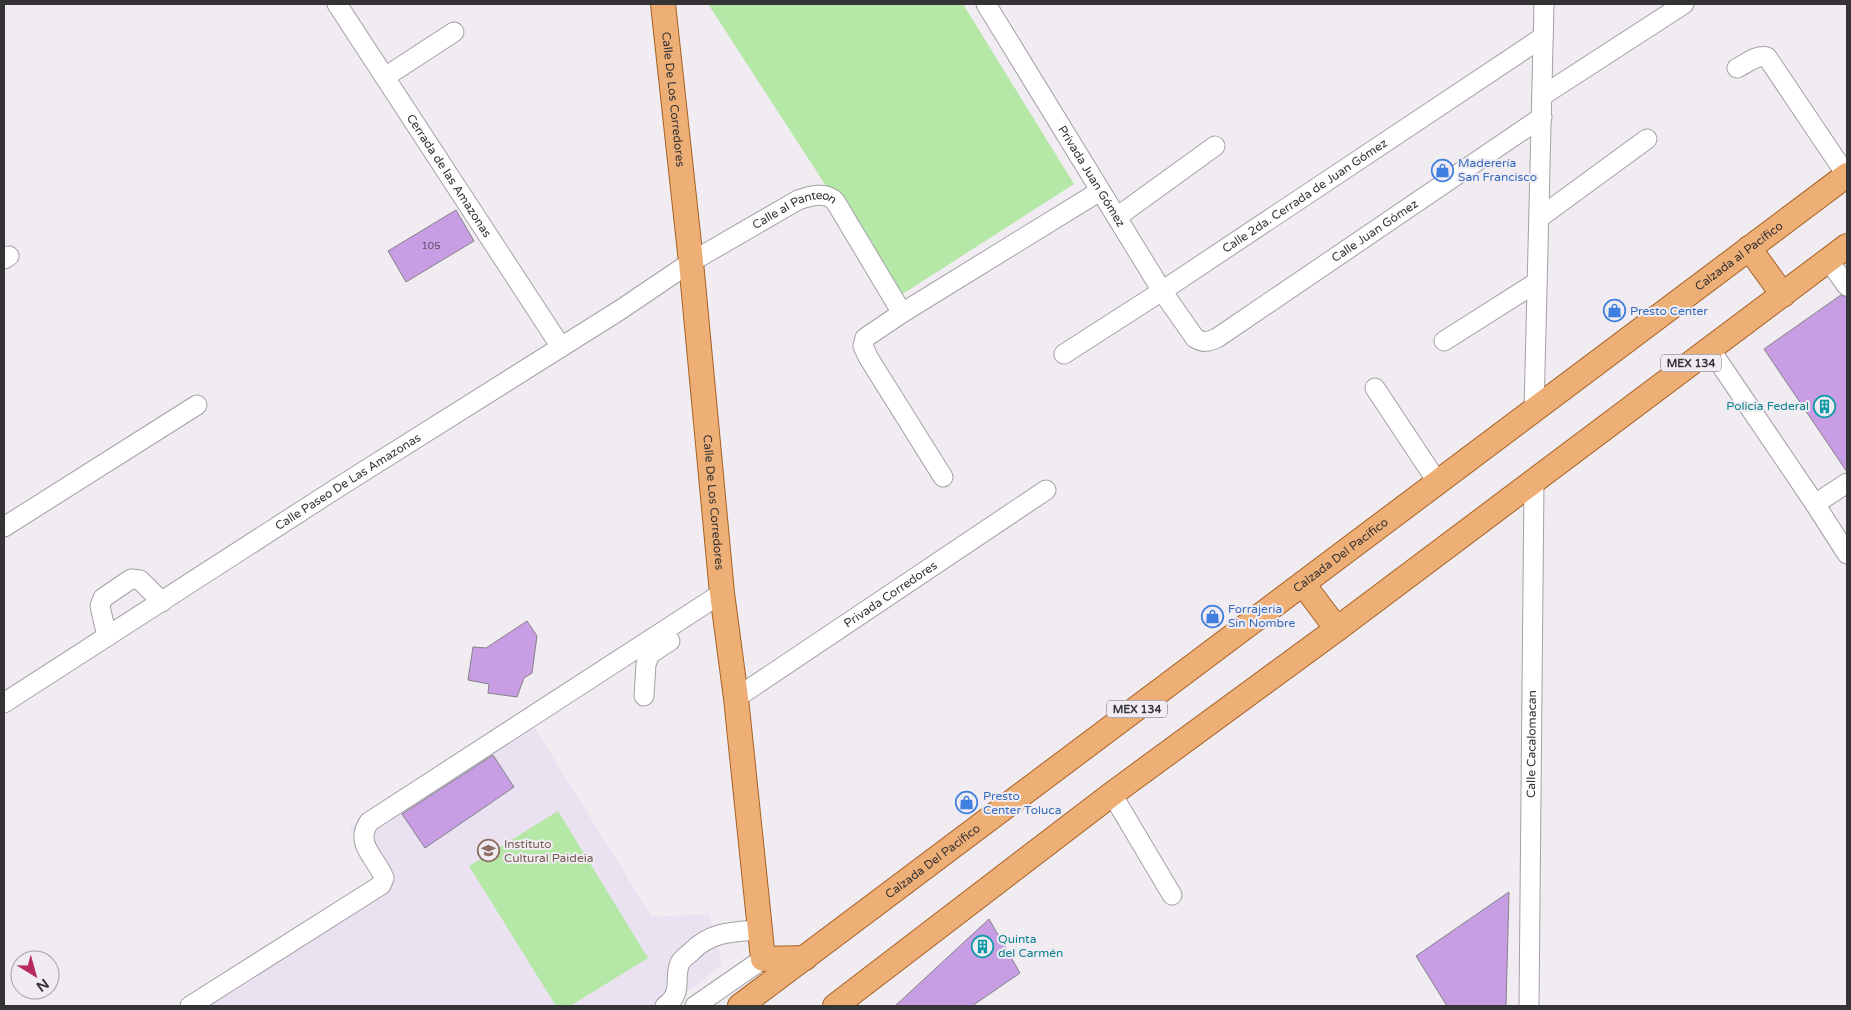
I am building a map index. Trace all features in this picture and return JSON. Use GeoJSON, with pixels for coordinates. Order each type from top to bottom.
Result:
{"type":"FeatureCollection","features":[{"type":"Feature","properties":{"kind":"main road","name":"Calle De Los Corredores"},"geometry":{"type":"LineString","coordinates":[[663,4],[691,262],[723,600],[736,698],[763,959]]}},
{"type":"Feature","properties":{"kind":"main road","name":"Calzada al Pacífico"},"geometry":{"type":"LineString","coordinates":[[1534,411],[1847,176]]}},
{"type":"Feature","properties":{"kind":"main road","name":"MEX 134"},"geometry":{"type":"LineString","coordinates":[[835,1006],[853,998],[1112,794],[1337,629],[1847,246]]}},
{"type":"Feature","properties":{"kind":"main road"},"geometry":{"type":"LineString","coordinates":[[1749,248],[1783,295]]}},
{"type":"Feature","properties":{"kind":"main road","name":"Calzada Del Pacífico"},"geometry":{"type":"LineString","coordinates":[[740,1006],[1534,411]]}},
{"type":"Feature","properties":{"kind":"main road"},"geometry":{"type":"LineString","coordinates":[[1303,584],[1337,629]]}},
{"type":"Feature","properties":{"kind":"main road"},"geometry":{"type":"LineString","coordinates":[[763,959],[805,958]]}},
{"type":"Feature","properties":{"kind":"street","name":"Cerrada de las Amazonas"},"geometry":{"type":"LineString","coordinates":[[337,4],[561,347]]}},
{"type":"Feature","properties":{"kind":"street","name":"Privada Juan Gómez"},"geometry":{"type":"LineString","coordinates":[[986,4],[1162,291],[1195,338],[1204,342]]}},
{"type":"Feature","properties":{"kind":"street"},"geometry":{"type":"LineString","coordinates":[[1534,411],[1544,4]]}},
{"type":"Feature","properties":{"kind":"street"},"geometry":{"type":"LineString","coordinates":[[1542,96],[1684,4]]}},
{"type":"Feature","properties":{"kind":"street"},"geometry":{"type":"LineString","coordinates":[[385,77],[454,32]]}},
{"type":"Feature","properties":{"kind":"street","name":"Calle 2da. Cerrada de Juan Gómez"},"geometry":{"type":"LineString","coordinates":[[1064,354],[1162,291],[1543,37]]}},
{"type":"Feature","properties":{"kind":"street"},"geometry":{"type":"LineString","coordinates":[[1737,68],[1755,58],[1767,57],[1847,176]]}},
{"type":"Feature","properties":{"kind":"street","name":"Calle Juan Gómez"},"geometry":{"type":"LineString","coordinates":[[1204,342],[1217,338],[1542,117]]}},
{"type":"Feature","properties":{"kind":"street"},"geometry":{"type":"LineString","coordinates":[[1540,218],[1647,139]]}},
{"type":"Feature","properties":{"kind":"street"},"geometry":{"type":"LineString","coordinates":[[1117,217],[1215,146]]}},
{"type":"Feature","properties":{"kind":"street"},"geometry":{"type":"LineString","coordinates":[[943,478],[868,357],[864,346],[868,336],[1100,191]]}},
{"type":"Feature","properties":{"kind":"street","name":"Calle al Panteon"},"geometry":{"type":"LineString","coordinates":[[691,262],[798,200],[812,196],[826,196],[835,202],[902,313]]}},
{"type":"Feature","properties":{"kind":"street"},"geometry":{"type":"LineString","coordinates":[[1828,260],[1847,286]]}},
{"type":"Feature","properties":{"kind":"street","name":"Calle Paseo De Las Amazonas"},"geometry":{"type":"LineString","coordinates":[[4,703],[691,262]]}},
{"type":"Feature","properties":{"kind":"street"},"geometry":{"type":"LineString","coordinates":[[1444,341],[1537,282]]}},
{"type":"Feature","properties":{"kind":"street"},"geometry":{"type":"LineString","coordinates":[[1710,349],[1816,504],[1847,554]]}},
{"type":"Feature","properties":{"kind":"street"},"geometry":{"type":"LineString","coordinates":[[1375,388],[1438,482]]}},
{"type":"Feature","properties":{"kind":"street"},"geometry":{"type":"LineString","coordinates":[[4,527],[197,405]]}},
{"type":"Feature","properties":{"kind":"street","name":"Calle Cacalomacan"},"geometry":{"type":"LineString","coordinates":[[1529,1006],[1534,481]]}},
{"type":"Feature","properties":{"kind":"street"},"geometry":{"type":"LineString","coordinates":[[1816,504],[1847,483]]}},
{"type":"Feature","properties":{"kind":"street","name":"Privada Corredores"},"geometry":{"type":"LineString","coordinates":[[736,698],[1046,490]]}},
{"type":"Feature","properties":{"kind":"street"},"geometry":{"type":"LineString","coordinates":[[107,637],[100,606],[103,598],[131,579],[140,580],[162,602]]}},
{"type":"Feature","properties":{"kind":"street"},"geometry":{"type":"LineString","coordinates":[[644,696],[646,664],[650,654],[723,600]]}},
{"type":"Feature","properties":{"kind":"street"},"geometry":{"type":"LineString","coordinates":[[190,1006],[381,885],[384,878],[364,844],[363,836],[369,822],[723,600]]}},
{"type":"Feature","properties":{"kind":"street"},"geometry":{"type":"LineString","coordinates":[[1112,794],[1172,895]]}},
{"type":"Feature","properties":{"kind":"street"},"geometry":{"type":"LineString","coordinates":[[665,1006],[671,1002],[676,992],[680,964],[700,943],[721,933],[760,930]]}},
{"type":"Feature","properties":{"kind":"street"},"geometry":{"type":"LineString","coordinates":[[695,1006],[763,959]]}},
{"type":"Feature","properties":{"kind":"shaded area","name":"Instituto Cultural Paideia"},"geometry":{"type":"Polygon","coordinates":[[[528,717],[652,917],[709,914],[722,965],[669,1006],[178,1006],[378,876],[349,825],[357,826],[528,717]]]}},
{"type":"Feature","properties":{"kind":"green space"},"geometry":{"type":"Polygon","coordinates":[[[708,4],[963,4],[1074,184],[898,297],[708,4]]]}},
{"type":"Feature","properties":{"kind":"green space"},"geometry":{"type":"Polygon","coordinates":[[[558,811],[648,958],[570,1006],[556,1006],[469,866],[558,811]]]}},
{"type":"Feature","properties":{"kind":"building"},"geometry":{"type":"Polygon","coordinates":[[[456,210],[474,241],[406,282],[388,251],[456,210]]]}},
{"type":"Feature","properties":{"kind":"building","name":"Policia Federal"},"geometry":{"type":"Polygon","coordinates":[[[1841,295],[1847,297],[1847,472],[1764,349],[1841,295]]]}},
{"type":"Feature","properties":{"kind":"building"},"geometry":{"type":"Polygon","coordinates":[[[527,621],[537,636],[532,673],[524,678],[517,697],[488,693],[489,684],[468,680],[473,647],[486,648],[527,621]]]}},
{"type":"Feature","properties":{"kind":"building"},"geometry":{"type":"Polygon","coordinates":[[[493,755],[514,787],[425,848],[402,814],[493,755]]]}},
{"type":"Feature","properties":{"kind":"building"},"geometry":{"type":"Polygon","coordinates":[[[1509,892],[1506,1006],[1447,1006],[1416,956],[1509,892]]]}},
{"type":"Feature","properties":{"kind":"building","name":"Quinta del Carmén"},"geometry":{"type":"Polygon","coordinates":[[[989,919],[1020,973],[972,1006],[895,1006],[989,919]]]}},
{"type":"Feature","properties":{"kind":"place","name":"Maderería San Francisco"},"geometry":{"type":"Point","coordinates":[1442,170]}},
{"type":"Feature","properties":{"kind":"place","name":"Presto Center"},"geometry":{"type":"Point","coordinates":[1614,311]}},
{"type":"Feature","properties":{"kind":"place","name":"Policia Federal"},"geometry":{"type":"Point","coordinates":[1825,406]}},
{"type":"Feature","properties":{"kind":"place","name":"Forrajeria Sin Nombre"},"geometry":{"type":"Point","coordinates":[1212,616]}},
{"type":"Feature","properties":{"kind":"place","name":"Presto Center Toluca"},"geometry":{"type":"Point","coordinates":[967,803]}},
{"type":"Feature","properties":{"kind":"place","name":"Instituto Cultural Paideia"},"geometry":{"type":"Point","coordinates":[488,851]}},
{"type":"Feature","properties":{"kind":"place","name":"Quinta del Carmén"},"geometry":{"type":"Point","coordinates":[982,946]}}]}
